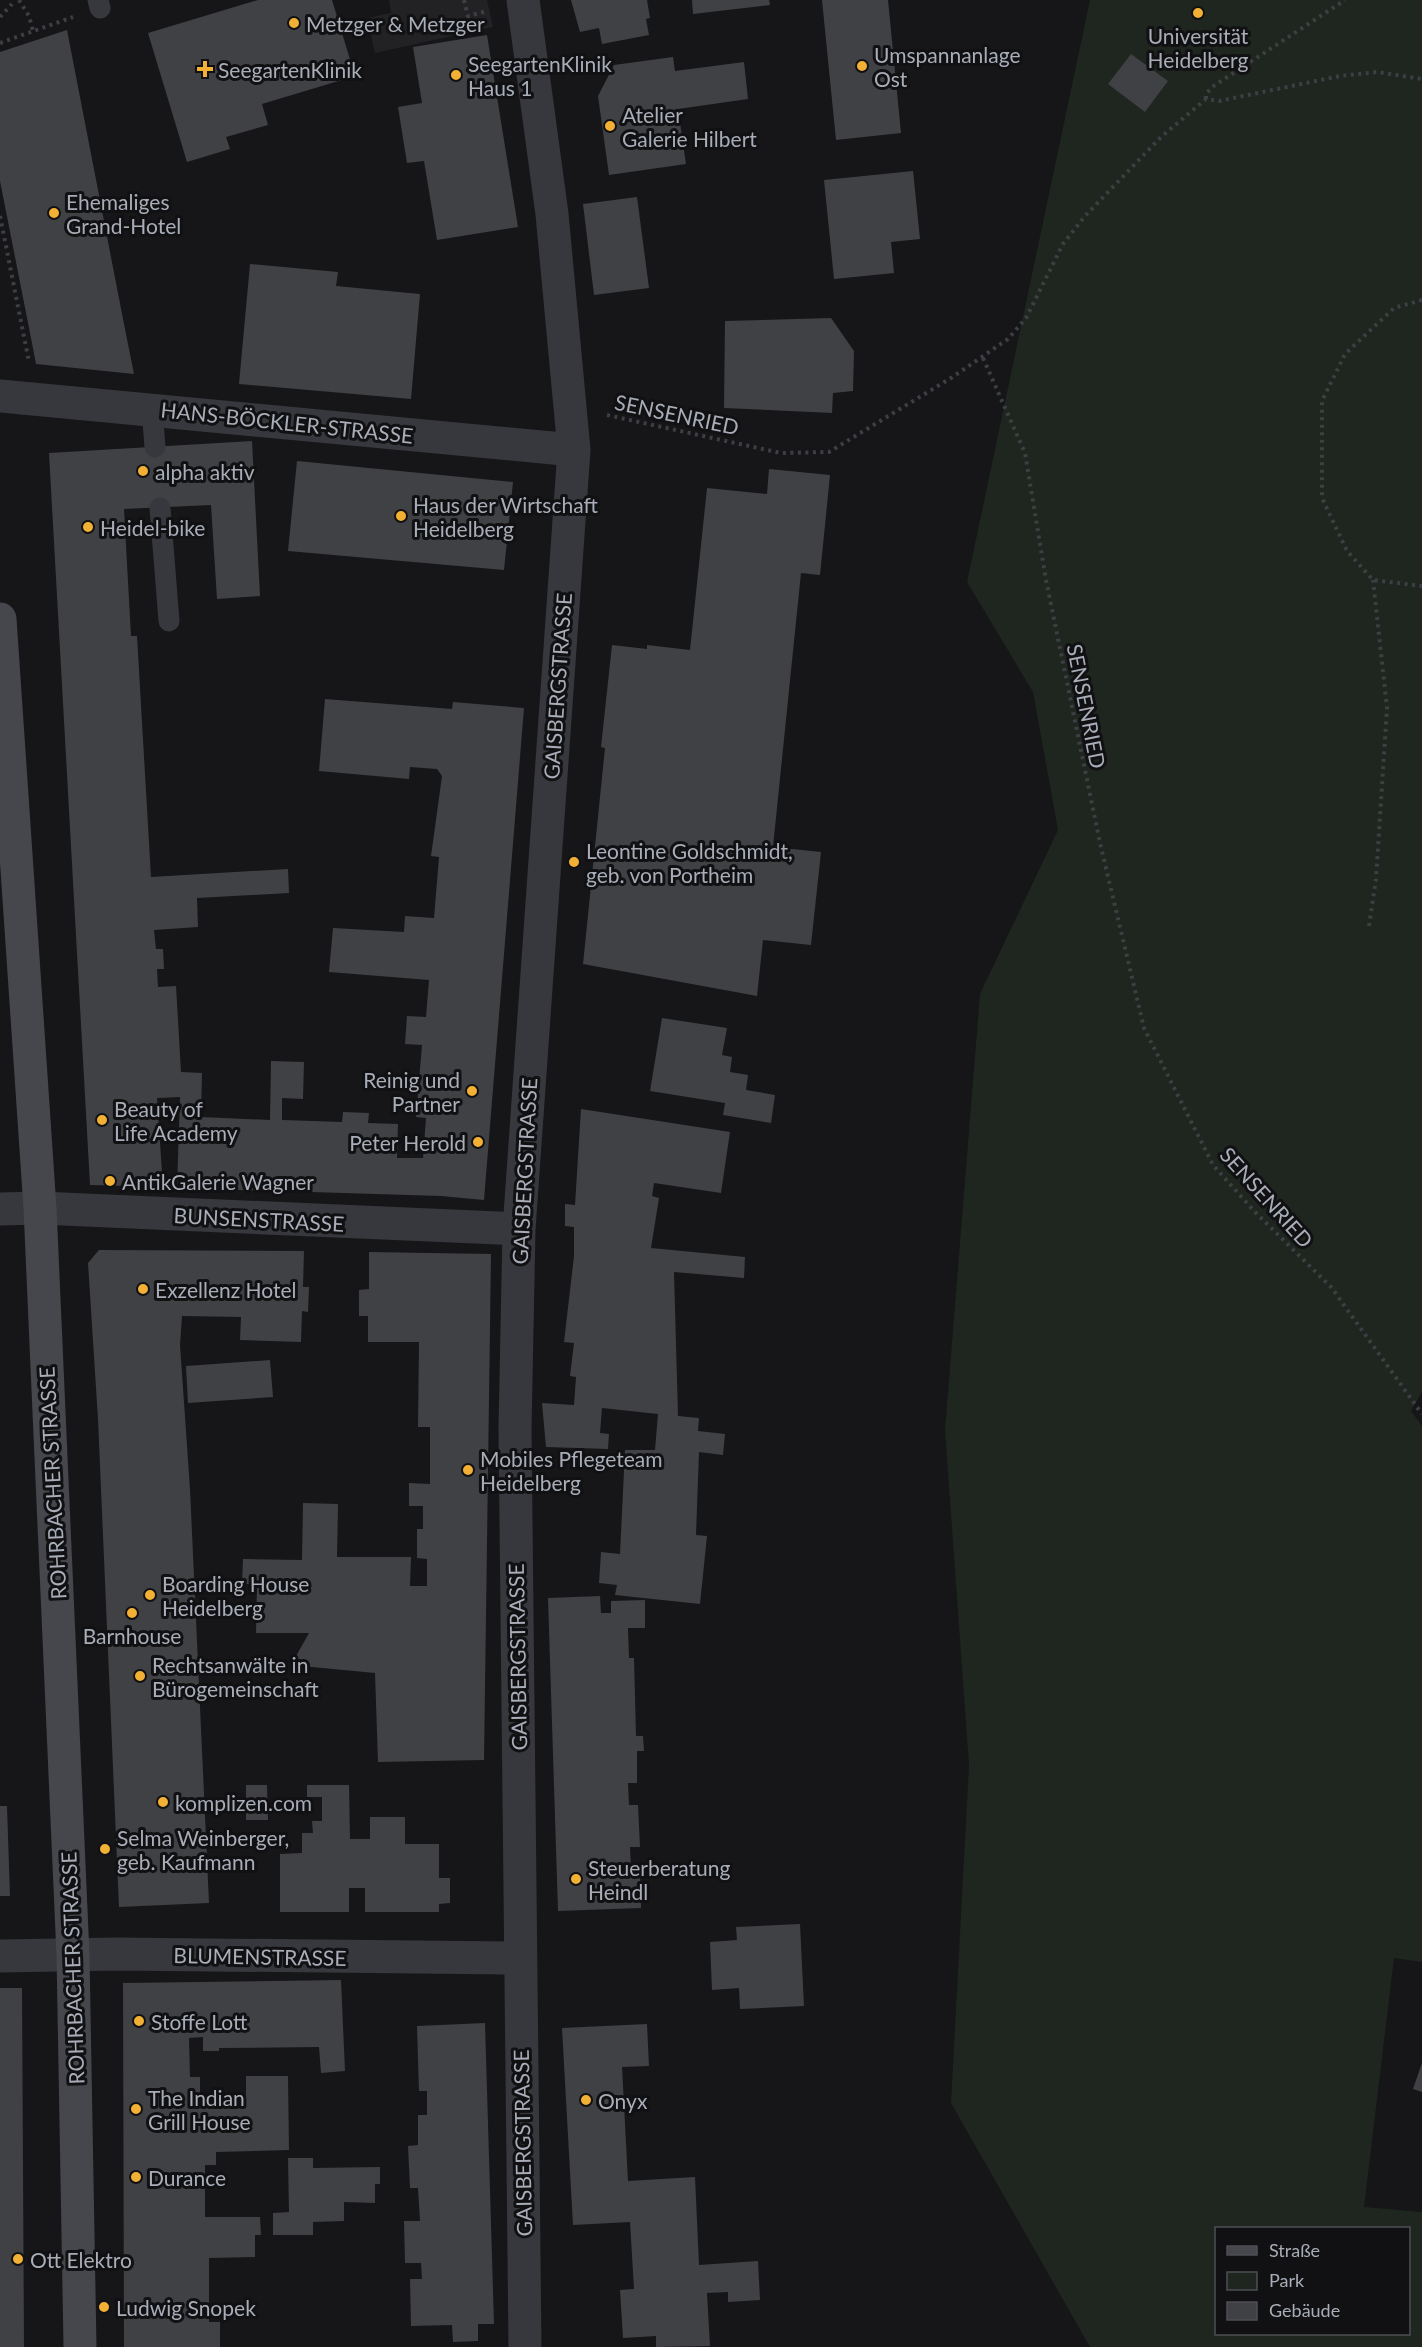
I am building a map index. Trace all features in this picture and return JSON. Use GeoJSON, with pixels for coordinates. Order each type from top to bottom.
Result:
{"type":"FeatureCollection","features":[{"type":"Feature","properties":{"kind":"main road","name":"ROHRBACHER STRASSE"},"geometry":{"type":"LineString","coordinates":[[0,619],[40,1208],[73,1955],[80,2347]]}},
{"type":"Feature","properties":{"kind":"street","name":"GAISBERGSTRASSE"},"geometry":{"type":"LineString","coordinates":[[523,0],[552,214],[574,450],[519,1229],[515,1429],[525,2347]]}},
{"type":"Feature","properties":{"kind":"street","name":"HANS-BÖCKLER-STRASSE"},"geometry":{"type":"LineString","coordinates":[[0,396],[574,450]]}},
{"type":"Feature","properties":{"kind":"street","name":"BUNSENSTRASSE"},"geometry":{"type":"LineString","coordinates":[[0,1209],[40,1208],[519,1229]]}},
{"type":"Feature","properties":{"kind":"street","name":"BLUMENSTRASSE"},"geometry":{"type":"LineString","coordinates":[[0,1956],[520,1958]]}},
{"type":"Feature","properties":{"kind":"lane"},"geometry":{"type":"LineString","coordinates":[[152,409],[155,447]]}},
{"type":"Feature","properties":{"kind":"lane"},"geometry":{"type":"LineString","coordinates":[[160,508],[169,621]]}},
{"type":"Feature","properties":{"kind":"path"},"geometry":{"type":"LineString","coordinates":[[19,0],[29,16],[33,31]]}},
{"type":"Feature","properties":{"kind":"path"},"geometry":{"type":"LineString","coordinates":[[464,0],[468,16],[484,12]]}},
{"type":"Feature","properties":{"kind":"path"},"geometry":{"type":"LineString","coordinates":[[983,358],[1008,339],[1026,318],[1064,244],[1085,216],[1161,137],[1206,99],[1206,94],[1212,87],[1345,0]]}},
{"type":"Feature","properties":{"kind":"path"},"geometry":{"type":"LineString","coordinates":[[0,16],[12,4]]}},
{"type":"Feature","properties":{"kind":"path"},"geometry":{"type":"LineString","coordinates":[[0,43],[99,4]]}},
{"type":"Feature","properties":{"kind":"path"},"geometry":{"type":"LineString","coordinates":[[1206,99],[1220,100],[1349,75],[1377,72],[1422,79]]}},
{"type":"Feature","properties":{"kind":"path"},"geometry":{"type":"LineString","coordinates":[[0,216],[36,398]]}},
{"type":"Feature","properties":{"kind":"path"},"geometry":{"type":"LineString","coordinates":[[1369,926],[1376,879],[1387,708],[1373,580],[1347,550],[1322,498],[1322,401],[1345,354],[1394,308],[1422,300]]}},
{"type":"Feature","properties":{"kind":"path","name":"SENSENRIED"},"geometry":{"type":"LineString","coordinates":[[571,406],[782,453],[829,452],[983,358],[1025,453],[1046,580],[1104,862],[1144,1028],[1213,1165],[1254,1211],[1330,1287],[1422,1414]]}},
{"type":"Feature","properties":{"kind":"path"},"geometry":{"type":"LineString","coordinates":[[1373,580],[1422,586]]}},
{"type":"Feature","properties":{"kind":"shaded area","name":"SeegartenKlinik"},"geometry":{"type":"Polygon","coordinates":[[[389,0],[487,0],[493,27],[375,53],[367,18],[391,13],[389,0]]]}},
{"type":"Feature","properties":{"kind":"green space"},"geometry":{"type":"Polygon","coordinates":[[[1090,0],[1422,0],[1422,1392],[1411,1411],[1422,1426],[1422,1962],[1394,1958],[1364,2207],[1422,2212],[1422,2347],[1090,2347],[951,2103],[969,1765],[945,1430],[980,994],[1058,830],[1033,692],[967,582],[1090,0]]]}},
{"type":"Feature","properties":{"kind":"building"},"geometry":{"type":"Polygon","coordinates":[[[258,0],[332,0],[355,76],[262,104],[268,125],[226,137],[230,149],[187,162],[148,33],[258,0]]]}},
{"type":"Feature","properties":{"kind":"building"},"geometry":{"type":"Polygon","coordinates":[[[571,0],[647,0],[650,18],[646,19],[649,35],[602,44],[599,28],[580,32],[571,0]]]}},
{"type":"Feature","properties":{"kind":"building"},"geometry":{"type":"Polygon","coordinates":[[[692,0],[769,0],[770,5],[693,14],[692,0]]]}},
{"type":"Feature","properties":{"kind":"building","name":"Umspannanlage Ost"},"geometry":{"type":"Polygon","coordinates":[[[822,0],[888,0],[901,133],[836,140],[822,0]]]}},
{"type":"Feature","properties":{"kind":"building","name":"Ehemaliges Grand-Hotel"},"geometry":{"type":"Polygon","coordinates":[[[67,30],[134,374],[36,364],[0,181],[0,52],[67,30]]]}},
{"type":"Feature","properties":{"kind":"building","name":"SeegartenKlinik"},"geometry":{"type":"Polygon","coordinates":[[[487,35],[518,227],[437,240],[424,161],[407,163],[398,107],[422,103],[413,47],[487,35]]]}},
{"type":"Feature","properties":{"kind":"building"},"geometry":{"type":"Polygon","coordinates":[[[1131,54],[1168,81],[1145,112],[1108,84],[1131,54]]]}},
{"type":"Feature","properties":{"kind":"building"},"geometry":{"type":"Polygon","coordinates":[[[673,57],[675,71],[744,62],[748,99],[678,109],[686,164],[609,175],[598,96],[614,65],[673,57]]]}},
{"type":"Feature","properties":{"kind":"building"},"geometry":{"type":"Polygon","coordinates":[[[913,171],[920,239],[891,242],[894,273],[834,279],[824,180],[913,171]]]}},
{"type":"Feature","properties":{"kind":"building"},"geometry":{"type":"Polygon","coordinates":[[[637,197],[649,288],[594,295],[583,204],[637,197]]]}},
{"type":"Feature","properties":{"kind":"building"},"geometry":{"type":"Polygon","coordinates":[[[250,264],[338,272],[336,286],[420,294],[411,399],[239,384],[250,264]]]}},
{"type":"Feature","properties":{"kind":"building"},"geometry":{"type":"Polygon","coordinates":[[[831,318],[854,351],[853,391],[833,393],[832,413],[724,408],[725,321],[831,318]]]}},
{"type":"Feature","properties":{"kind":"building"},"geometry":{"type":"Polygon","coordinates":[[[252,441],[260,596],[217,599],[211,505],[124,509],[131,636],[137,636],[151,877],[288,869],[289,893],[197,898],[198,927],[154,930],[156,949],[163,949],[164,969],[157,969],[158,987],[176,986],[181,1072],[202,1073],[201,1117],[270,1120],[271,1061],[304,1062],[303,1099],[282,1098],[282,1120],[342,1122],[343,1112],[369,1113],[368,1123],[398,1124],[397,1158],[423,1158],[426,1118],[416,1117],[422,1045],[405,1044],[407,1016],[426,1017],[429,980],[329,972],[333,928],[404,932],[405,916],[434,918],[439,857],[431,856],[442,776],[437,769],[410,767],[409,779],[319,771],[325,699],[452,709],[453,702],[524,708],[484,1200],[441,1196],[177,1188],[180,1097],[157,1098],[163,1187],[90,1185],[49,453],[252,441]]]}},
{"type":"Feature","properties":{"kind":"building","name":"Haus der Wirtschaft Heidelberg"},"geometry":{"type":"Polygon","coordinates":[[[297,461],[513,482],[504,570],[288,551],[297,461]]]}},
{"type":"Feature","properties":{"kind":"building"},"geometry":{"type":"Polygon","coordinates":[[[769,469],[830,475],[820,575],[801,573],[773,847],[821,852],[811,945],[763,940],[757,996],[583,964],[605,748],[601,747],[612,645],[647,649],[647,645],[690,650],[707,488],[767,494],[769,469]]]}},
{"type":"Feature","properties":{"kind":"building"},"geometry":{"type":"Polygon","coordinates":[[[662,1018],[727,1028],[722,1055],[732,1057],[730,1072],[748,1075],[746,1090],[775,1095],[771,1123],[723,1115],[725,1103],[650,1091],[662,1018]]]}},
{"type":"Feature","properties":{"kind":"building"},"geometry":{"type":"Polygon","coordinates":[[[581,1109],[730,1132],[721,1193],[654,1183],[652,1196],[659,1198],[651,1248],[745,1257],[744,1278],[674,1272],[678,1416],[699,1418],[698,1431],[725,1434],[723,1455],[699,1452],[696,1535],[707,1536],[700,1604],[615,1595],[617,1585],[599,1583],[601,1552],[620,1554],[625,1450],[655,1450],[658,1414],[602,1408],[600,1433],[609,1434],[608,1449],[546,1447],[542,1403],[574,1405],[576,1377],[570,1376],[574,1343],[564,1342],[574,1256],[574,1227],[565,1226],[565,1204],[575,1205],[581,1109]]]}},
{"type":"Feature","properties":{"kind":"building"},"geometry":{"type":"Polygon","coordinates":[[[99,1250],[304,1251],[303,1287],[309,1287],[308,1312],[302,1311],[301,1342],[240,1340],[241,1317],[182,1316],[180,1345],[190,1489],[209,1903],[119,1907],[98,1419],[88,1263],[99,1250]]]}},
{"type":"Feature","properties":{"kind":"building"},"geometry":{"type":"Polygon","coordinates":[[[369,1252],[491,1254],[484,1760],[378,1762],[375,1673],[291,1665],[309,1633],[256,1633],[257,1584],[242,1584],[243,1559],[302,1560],[303,1503],[338,1504],[337,1557],[411,1557],[410,1586],[427,1586],[427,1559],[417,1558],[417,1529],[423,1529],[423,1506],[409,1506],[409,1483],[430,1484],[430,1427],[418,1427],[419,1342],[368,1342],[368,1316],[359,1316],[359,1290],[369,1289],[369,1252]]]}},
{"type":"Feature","properties":{"kind":"building"},"geometry":{"type":"Polygon","coordinates":[[[270,1360],[273,1397],[188,1403],[186,1366],[270,1360]]]}},
{"type":"Feature","properties":{"kind":"building"},"geometry":{"type":"Polygon","coordinates":[[[600,1596],[601,1613],[611,1613],[611,1601],[645,1600],[645,1628],[628,1628],[629,1658],[634,1658],[636,1736],[643,1736],[644,1751],[637,1751],[637,1783],[628,1783],[629,1805],[638,1805],[640,1847],[630,1847],[631,1869],[640,1868],[641,1908],[558,1911],[548,1598],[600,1596]]]}},
{"type":"Feature","properties":{"kind":"building"},"geometry":{"type":"Polygon","coordinates":[[[246,1785],[267,1785],[268,1820],[246,1820],[246,1785]]]}},
{"type":"Feature","properties":{"kind":"building"},"geometry":{"type":"Polygon","coordinates":[[[307,1785],[349,1785],[350,1839],[370,1839],[370,1817],[405,1817],[405,1844],[439,1844],[439,1878],[450,1878],[450,1903],[439,1904],[439,1912],[365,1912],[365,1888],[349,1888],[349,1912],[280,1912],[280,1854],[302,1853],[302,1833],[313,1833],[312,1821],[322,1821],[322,1797],[307,1797],[307,1785]]]}},
{"type":"Feature","properties":{"kind":"building"},"geometry":{"type":"Polygon","coordinates":[[[0,1806],[7,1806],[10,1896],[0,1896],[0,1806]]]}},
{"type":"Feature","properties":{"kind":"building"},"geometry":{"type":"Polygon","coordinates":[[[800,1924],[804,2006],[740,2009],[739,1988],[712,1990],[710,1942],[737,1940],[736,1927],[800,1924]]]}},
{"type":"Feature","properties":{"kind":"building"},"geometry":{"type":"Polygon","coordinates":[[[341,1980],[345,2071],[321,2073],[319,2047],[219,2048],[219,2051],[203,2051],[203,2037],[189,2038],[190,2077],[200,2077],[200,2099],[235,2099],[235,2106],[246,2106],[246,2076],[288,2076],[289,2150],[216,2152],[216,2165],[205,2165],[205,2217],[260,2217],[261,2235],[255,2235],[255,2257],[209,2258],[209,2322],[220,2322],[220,2347],[124,2347],[123,1983],[341,1980]]]}},
{"type":"Feature","properties":{"kind":"building"},"geometry":{"type":"Polygon","coordinates":[[[0,1988],[22,1988],[24,2347],[0,2347],[0,1988]]]}},
{"type":"Feature","properties":{"kind":"building"},"geometry":{"type":"Polygon","coordinates":[[[485,2023],[494,2324],[478,2324],[478,2341],[453,2342],[452,2325],[411,2326],[410,2279],[422,2279],[421,2263],[405,2263],[404,2221],[420,2221],[418,2188],[410,2188],[408,2146],[418,2145],[418,2115],[427,2115],[427,2091],[419,2091],[417,2026],[485,2023]]]}},
{"type":"Feature","properties":{"kind":"building"},"geometry":{"type":"Polygon","coordinates":[[[647,2024],[649,2066],[622,2067],[628,2181],[695,2177],[699,2265],[758,2261],[760,2300],[728,2302],[728,2292],[707,2293],[710,2346],[656,2347],[656,2336],[623,2338],[620,2290],[634,2289],[630,2222],[573,2225],[562,2028],[647,2024]]]}},
{"type":"Feature","properties":{"kind":"building"},"geometry":{"type":"Polygon","coordinates":[[[1422,2063],[1422,2092],[1413,2089],[1422,2063]]]}},
{"type":"Feature","properties":{"kind":"building"},"geometry":{"type":"Polygon","coordinates":[[[288,2158],[313,2158],[313,2168],[380,2167],[380,2184],[375,2184],[375,2203],[344,2202],[344,2221],[313,2222],[313,2235],[273,2235],[273,2213],[289,2212],[288,2158]]]}},
{"type":"Feature","properties":{"kind":"place","name":"Universität Heidelberg"},"geometry":{"type":"Point","coordinates":[1198,13]}},
{"type":"Feature","properties":{"kind":"place","name":"Metzger & Metzger"},"geometry":{"type":"Point","coordinates":[294,23]}},
{"type":"Feature","properties":{"kind":"place","name":"Umspannanlage Ost"},"geometry":{"type":"Point","coordinates":[862,66]}},
{"type":"Feature","properties":{"kind":"place","name":"SeegartenKlinik"},"geometry":{"type":"Point","coordinates":[205,69]}},
{"type":"Feature","properties":{"kind":"place","name":"SeegartenKlinik Haus 1"},"geometry":{"type":"Point","coordinates":[456,75]}},
{"type":"Feature","properties":{"kind":"place","name":"Atelier Galerie Hilbert"},"geometry":{"type":"Point","coordinates":[610,126]}},
{"type":"Feature","properties":{"kind":"place","name":"Ehemaliges Grand-Hotel"},"geometry":{"type":"Point","coordinates":[54,213]}},
{"type":"Feature","properties":{"kind":"place","name":"alpha aktiv"},"geometry":{"type":"Point","coordinates":[143,471]}},
{"type":"Feature","properties":{"kind":"place","name":"Haus der Wirtschaft Heidelberg"},"geometry":{"type":"Point","coordinates":[401,516]}},
{"type":"Feature","properties":{"kind":"place","name":"Heidel-bike"},"geometry":{"type":"Point","coordinates":[88,527]}},
{"type":"Feature","properties":{"kind":"place","name":"Leontine Goldschmidt, geb. von Portheim"},"geometry":{"type":"Point","coordinates":[574,862]}},
{"type":"Feature","properties":{"kind":"place","name":"Reinig und Partner"},"geometry":{"type":"Point","coordinates":[472,1091]}},
{"type":"Feature","properties":{"kind":"place","name":"Beauty of Life Academy"},"geometry":{"type":"Point","coordinates":[102,1120]}},
{"type":"Feature","properties":{"kind":"place","name":"Peter Herold"},"geometry":{"type":"Point","coordinates":[478,1142]}},
{"type":"Feature","properties":{"kind":"place","name":"AntikGalerie Wagner"},"geometry":{"type":"Point","coordinates":[110,1181]}},
{"type":"Feature","properties":{"kind":"place","name":"Exzellenz Hotel"},"geometry":{"type":"Point","coordinates":[143,1289]}},
{"type":"Feature","properties":{"kind":"place","name":"Mobiles Pflegeteam Heidelberg"},"geometry":{"type":"Point","coordinates":[468,1470]}},
{"type":"Feature","properties":{"kind":"place","name":"Boarding House Heidelberg"},"geometry":{"type":"Point","coordinates":[150,1595]}},
{"type":"Feature","properties":{"kind":"place","name":"Barnhouse"},"geometry":{"type":"Point","coordinates":[132,1613]}},
{"type":"Feature","properties":{"kind":"place","name":"Rechtsanwälte in Bürogemeinschaft"},"geometry":{"type":"Point","coordinates":[140,1676]}},
{"type":"Feature","properties":{"kind":"place","name":"komplizen.com"},"geometry":{"type":"Point","coordinates":[163,1802]}},
{"type":"Feature","properties":{"kind":"place","name":"Selma Weinberger, geb. Kaufmann"},"geometry":{"type":"Point","coordinates":[105,1849]}},
{"type":"Feature","properties":{"kind":"place","name":"Steuerberatung Heindl"},"geometry":{"type":"Point","coordinates":[576,1879]}},
{"type":"Feature","properties":{"kind":"place","name":"Stoffe Lott"},"geometry":{"type":"Point","coordinates":[139,2021]}},
{"type":"Feature","properties":{"kind":"place","name":"Onyx"},"geometry":{"type":"Point","coordinates":[586,2100]}},
{"type":"Feature","properties":{"kind":"place","name":"The Indian Grill House"},"geometry":{"type":"Point","coordinates":[136,2109]}},
{"type":"Feature","properties":{"kind":"place","name":"Durance"},"geometry":{"type":"Point","coordinates":[136,2177]}},
{"type":"Feature","properties":{"kind":"place","name":"Ott Elektro"},"geometry":{"type":"Point","coordinates":[18,2259]}},
{"type":"Feature","properties":{"kind":"place","name":"Ludwig Snopek"},"geometry":{"type":"Point","coordinates":[104,2307]}}]}
